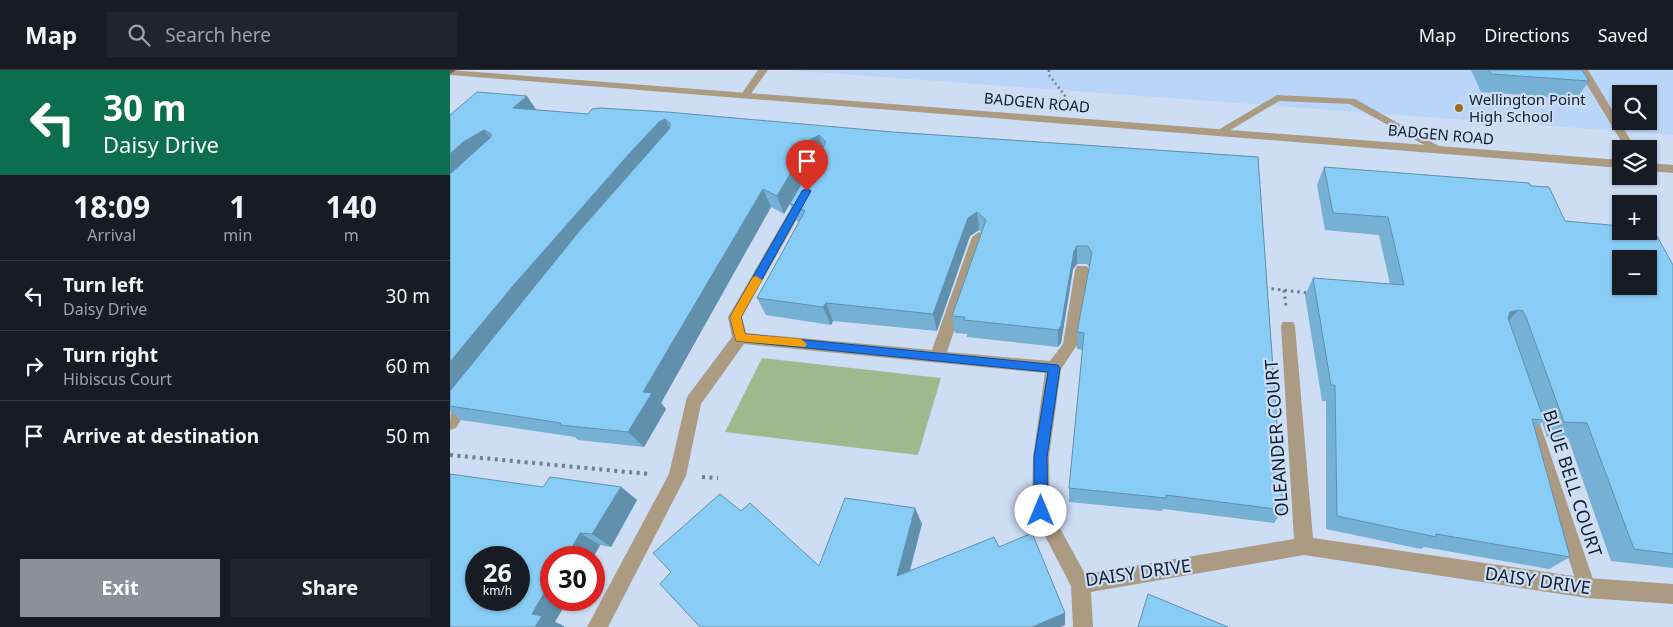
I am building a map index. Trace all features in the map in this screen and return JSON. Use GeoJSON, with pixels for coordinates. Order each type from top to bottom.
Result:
{"type":"FeatureCollection","features":[{"type":"Feature","properties":{"kind":"street","name":"BADGEN ROAD"},"geometry":{"type":"LineString","coordinates":[[450,71],[745,96],[1612,163]]}},
{"type":"Feature","properties":{"kind":"street"},"geometry":{"type":"LineString","coordinates":[[1657,168],[1673,169]]}},
{"type":"Feature","properties":{"kind":"street"},"geometry":{"type":"LineString","coordinates":[[597,627],[677,476],[693,402],[740,338],[735,317],[810,184]]}},
{"type":"Feature","properties":{"kind":"street"},"geometry":{"type":"LineString","coordinates":[[938,356],[979,237]]}},
{"type":"Feature","properties":{"kind":"street"},"geometry":{"type":"LineString","coordinates":[[740,338],[1054,368],[1070,345],[1082,270]]}},
{"type":"Feature","properties":{"kind":"street","name":"OLEANDER COURT"},"geometry":{"type":"LineString","coordinates":[[1288,326],[1304,546]]}},
{"type":"Feature","properties":{"kind":"street","name":"DAISY DRIVE"},"geometry":{"type":"LineString","coordinates":[[1054,368],[1041,457],[1041,511],[1080,584],[1304,546],[1587,588],[1673,594]]}},
{"type":"Feature","properties":{"kind":"street"},"geometry":{"type":"LineString","coordinates":[[450,423],[453,415],[477,384]]}},
{"type":"Feature","properties":{"kind":"street"},"geometry":{"type":"LineString","coordinates":[[1080,584],[1083,604],[1083,627]]}},
{"type":"Feature","properties":{"kind":"lane"},"geometry":{"type":"LineString","coordinates":[[745,96],[763,70]]}},
{"type":"Feature","properties":{"kind":"lane"},"geometry":{"type":"LineString","coordinates":[[1583,70],[1626,140]]}},
{"type":"Feature","properties":{"kind":"lane"},"geometry":{"type":"LineString","coordinates":[[1218,132],[1277,98],[1352,101],[1441,150]]}},
{"type":"Feature","properties":{"kind":"lane","name":"BLUE BELL COURT"},"geometry":{"type":"LineString","coordinates":[[1525,400],[1587,588]]}},
{"type":"Feature","properties":{"kind":"path"},"geometry":{"type":"LineString","coordinates":[[1049,70],[1049,75],[1066,97]]}},
{"type":"Feature","properties":{"kind":"path"},"geometry":{"type":"LineString","coordinates":[[1255,287],[1314,293]]}},
{"type":"Feature","properties":{"kind":"path"},"geometry":{"type":"LineString","coordinates":[[450,456],[718,478]]}},
{"type":"Feature","properties":{"kind":"shaded area","name":"Wellington Point High School"},"geometry":{"type":"Polygon","coordinates":[[[788,70],[1673,70],[1673,135],[788,70]]]}},
{"type":"Feature","properties":{"kind":"green space"},"geometry":{"type":"Polygon","coordinates":[[[762,358],[941,378],[918,455],[725,432],[762,358]]]}},
{"type":"Feature","properties":{"kind":"building"},"geometry":{"type":"Polygon","coordinates":[[[1489,70],[1582,70],[1589,81],[1491,74],[1489,70]]]}},
{"type":"Feature","properties":{"kind":"building"},"geometry":{"type":"Polygon","coordinates":[[[477,92],[527,96],[513,108],[588,114],[592,109],[600,108],[667,112],[893,132],[1258,157],[1283,510],[1166,495],[1166,498],[1069,488],[1084,333],[1077,332],[1092,253],[1088,246],[1077,246],[1074,251],[1061,326],[1058,330],[964,320],[965,317],[952,316],[986,220],[977,212],[968,218],[933,314],[826,303],[823,307],[757,298],[805,211],[790,203],[826,142],[819,135],[810,140],[777,196],[763,189],[643,392],[652,393],[628,432],[560,425],[561,423],[450,406],[450,391],[581,229],[670,128],[670,123],[665,119],[659,122],[512,287],[450,362],[450,174],[491,137],[491,134],[484,130],[463,142],[450,154],[450,115],[477,92]]]}},
{"type":"Feature","properties":{"kind":"building"},"geometry":{"type":"Polygon","coordinates":[[[1324,167],[1529,183],[1531,186],[1549,187],[1565,221],[1612,225],[1612,240],[1657,240],[1657,236],[1673,265],[1673,554],[1634,549],[1587,423],[1564,422],[1526,317],[1523,311],[1518,310],[1510,312],[1508,318],[1544,420],[1532,419],[1570,557],[1436,534],[1436,537],[1337,516],[1335,385],[1331,385],[1313,278],[1404,285],[1388,217],[1333,213],[1324,167]]]}},
{"type":"Feature","properties":{"kind":"building"},"geometry":{"type":"Polygon","coordinates":[[[450,474],[543,487],[550,477],[621,487],[592,534],[580,533],[573,546],[540,546],[540,600],[532,614],[542,616],[535,627],[450,627],[450,474]]]}},
{"type":"Feature","properties":{"kind":"building"},"geometry":{"type":"Polygon","coordinates":[[[720,494],[741,511],[750,503],[819,566],[845,498],[915,508],[897,576],[994,537],[999,547],[1032,533],[1065,613],[1032,627],[700,627],[660,584],[671,572],[653,553],[720,494]]]}},
{"type":"Feature","properties":{"kind":"building"},"geometry":{"type":"Polygon","coordinates":[[[1148,594],[1228,627],[1138,627],[1148,594]]]}},
{"type":"Feature","properties":{"kind":"slow traffic"},"geometry":{"type":"LineString","coordinates":[[756,280],[735,317],[740,338],[801,344]]}},
{"type":"Feature","properties":{"kind":"place","name":"Wellington Point High School"},"geometry":{"type":"Point","coordinates":[1459,108]}},
{"type":"Feature","properties":{"kind":"route"},"geometry":{"type":"LineString","coordinates":[[807,191],[735,317],[740,338],[1054,368],[1041,457],[1041,511]]}}]}
